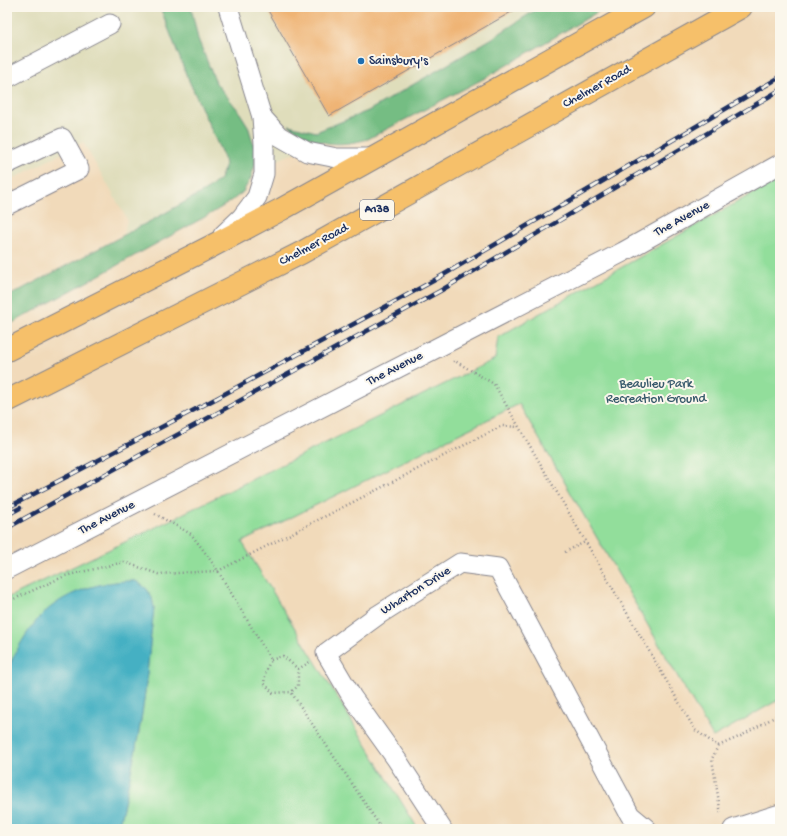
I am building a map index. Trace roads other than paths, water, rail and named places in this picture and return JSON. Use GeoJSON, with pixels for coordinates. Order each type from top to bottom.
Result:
{"type":"FeatureCollection","features":[{"type":"Feature","properties":{"kind":"main road"},"geometry":{"type":"LineString","coordinates":[[7,350],[282,209],[644,7]]}},
{"type":"Feature","properties":{"kind":"main road","name":"Chelmer Road"},"geometry":{"type":"LineString","coordinates":[[7,401],[301,253],[741,7]]}},
{"type":"Feature","properties":{"kind":"street"},"geometry":{"type":"LineString","coordinates":[[210,247],[241,218],[256,197],[264,174],[262,117],[228,7]]}},
{"type":"Feature","properties":{"kind":"street"},"geometry":{"type":"LineString","coordinates":[[7,78],[110,24]]}},
{"type":"Feature","properties":{"kind":"street"},"geometry":{"type":"LineString","coordinates":[[262,117],[279,136],[307,152],[337,158],[371,158]]}},
{"type":"Feature","properties":{"kind":"street"},"geometry":{"type":"LineString","coordinates":[[7,164],[62,138],[79,169],[7,205]]}},
{"type":"Feature","properties":{"kind":"street","name":"The Avenue"},"geometry":{"type":"LineString","coordinates":[[7,569],[623,252],[780,164]]}},
{"type":"Feature","properties":{"kind":"street","name":"Wharton Drive"},"geometry":{"type":"LineString","coordinates":[[442,829],[397,760],[352,697],[326,653],[378,615],[460,563],[498,568],[630,815],[647,829]]}},
{"type":"Feature","properties":{"kind":"street"},"geometry":{"type":"LineString","coordinates":[[727,825],[780,814]]}},
{"type":"Feature","properties":{"kind":"water"},"geometry":{"type":"Polygon","coordinates":[[[126,581],[136,581],[147,589],[152,598],[154,608],[142,716],[118,829],[7,829],[7,671],[10,664],[31,628],[41,616],[59,601],[70,595],[92,587],[126,581]]]}},
{"type":"Feature","properties":{"kind":"railway"},"geometry":{"type":"LineString","coordinates":[[7,508],[217,398],[433,281],[780,77]]}},
{"type":"Feature","properties":{"kind":"railway"},"geometry":{"type":"LineString","coordinates":[[7,528],[440,291],[780,90]]}},
{"type":"Feature","properties":{"kind":"railway"},"geometry":{"type":"LineString","coordinates":[[7,515],[20,508]]}},
{"type":"Feature","properties":{"kind":"place","name":"Sainsbury's"},"geometry":{"type":"Point","coordinates":[361,61]}},
{"type":"Feature","properties":{"kind":"park label","name":"Beaulieu Park Recreation Ground"},"geometry":{"type":"Point","coordinates":[656,392]}}]}
